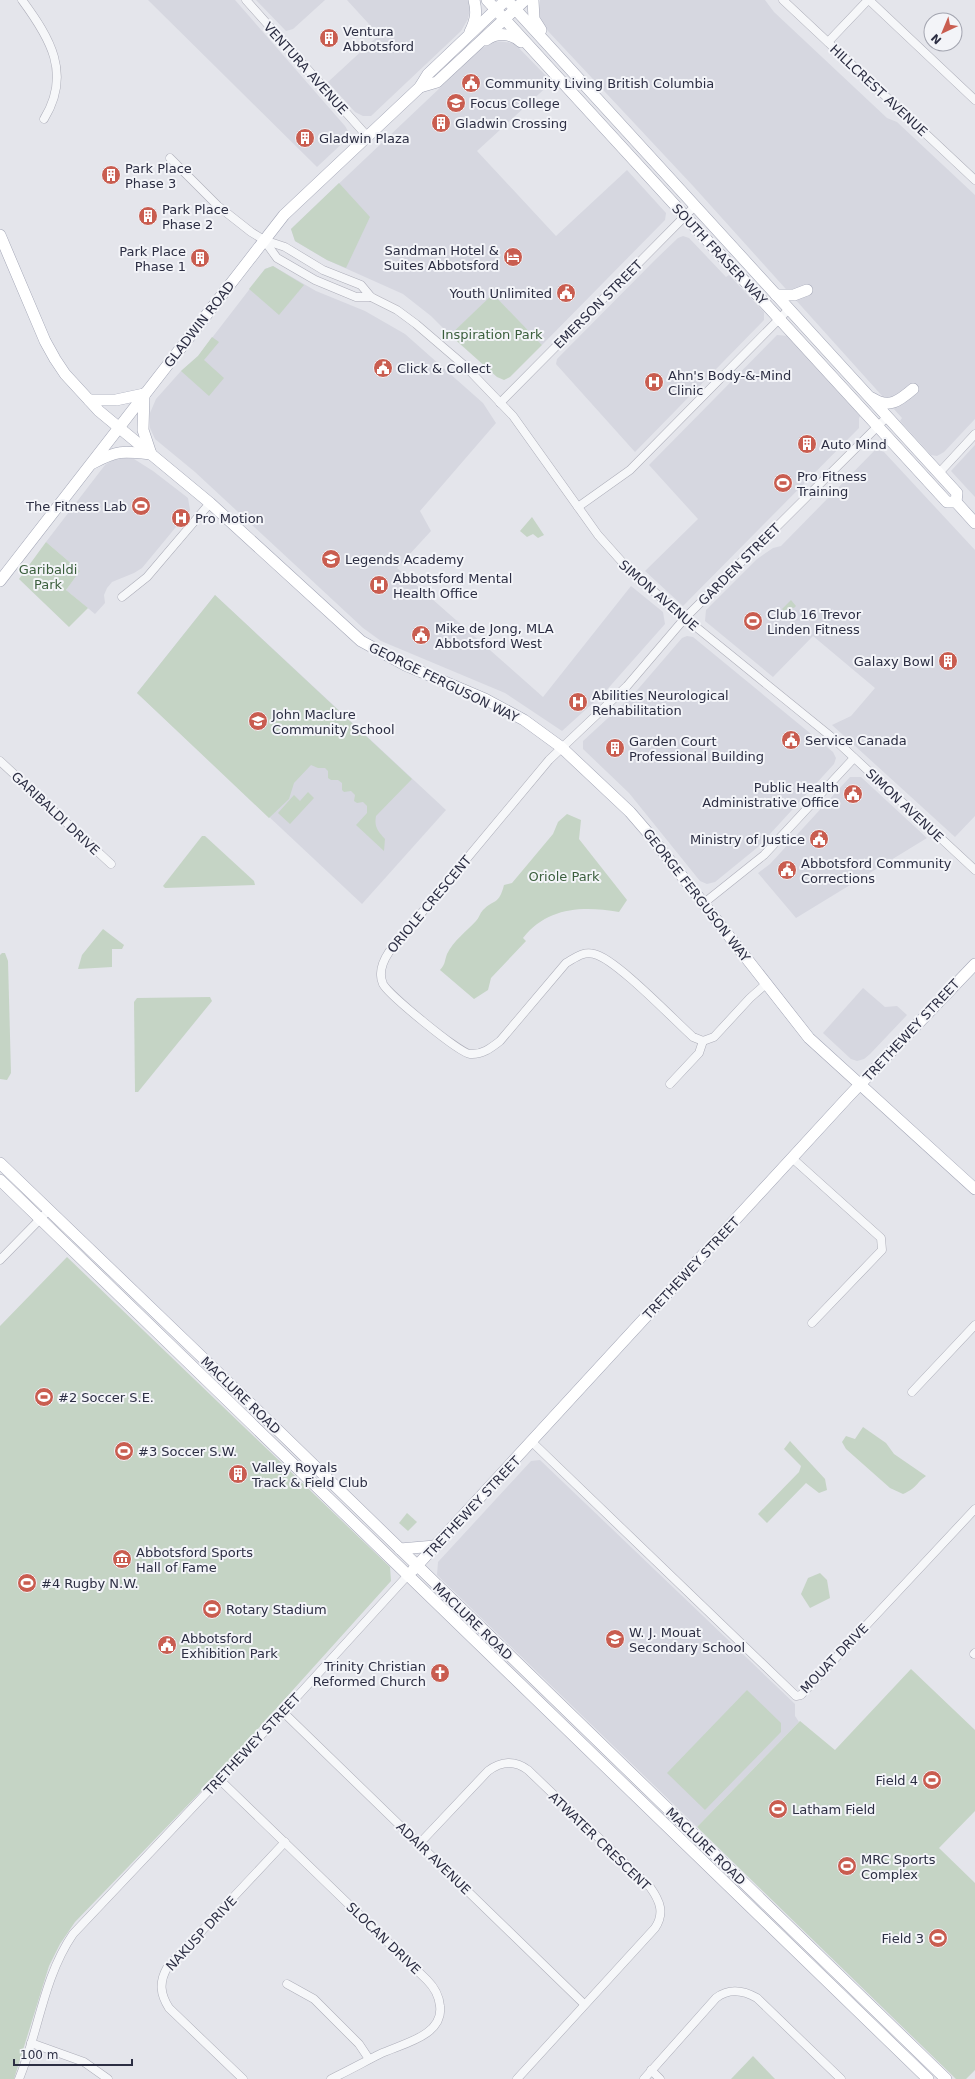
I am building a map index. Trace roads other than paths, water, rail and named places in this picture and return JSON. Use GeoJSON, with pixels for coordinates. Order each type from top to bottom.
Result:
{"type":"FeatureCollection","features":[{"type":"Feature","properties":{"kind":"main road"},"geometry":{"type":"LineString","coordinates":[[468,36],[476,21],[474,0]]}},
{"type":"Feature","properties":{"kind":"main road","name":"SOUTH FRASER WAY"},"geometry":{"type":"LineString","coordinates":[[486,0],[947,502],[956,502],[975,523]]}},
{"type":"Feature","properties":{"kind":"main road","name":"GLADWIN ROAD"},"geometry":{"type":"LineString","coordinates":[[0,581],[118,427],[284,216],[420,87],[428,74],[506,0]]}},
{"type":"Feature","properties":{"kind":"main road","name":"SOUTH FRASER WAY"},"geometry":{"type":"LineString","coordinates":[[506,0],[957,493],[956,502]]}},
{"type":"Feature","properties":{"kind":"main road","name":"GLADWIN ROAD"},"geometry":{"type":"LineString","coordinates":[[420,87],[437,82],[525,0]]}},
{"type":"Feature","properties":{"kind":"main road"},"geometry":{"type":"LineString","coordinates":[[533,0],[534,19],[551,48]]}},
{"type":"Feature","properties":{"kind":"main road"},"geometry":{"type":"LineString","coordinates":[[474,48],[492,36],[503,34],[516,38],[536,54]]}},
{"type":"Feature","properties":{"kind":"main road","name":"GEORGE FERGUSON WAY"},"geometry":{"type":"LineString","coordinates":[[0,235],[3,250],[45,341],[65,374],[89,400],[118,427],[210,503],[361,641],[405,665],[495,704],[524,720],[561,747],[630,812],[704,903],[809,1038],[975,1189]]}},
{"type":"Feature","properties":{"kind":"main road"},"geometry":{"type":"LineString","coordinates":[[776,295],[794,295],[807,290],[788,310]]}},
{"type":"Feature","properties":{"kind":"main road"},"geometry":{"type":"LineString","coordinates":[[866,394],[878,402],[891,404],[897,402],[913,390]]}},
{"type":"Feature","properties":{"kind":"main road"},"geometry":{"type":"LineString","coordinates":[[89,400],[116,400],[144,394],[143,430],[151,454],[123,451],[110,454],[89,465]]}},
{"type":"Feature","properties":{"kind":"main road","name":"TRETHEWEY STREET"},"geometry":{"type":"LineString","coordinates":[[408,1575],[860,1084],[975,964]]}},
{"type":"Feature","properties":{"kind":"main road","name":"MACLURE ROAD"},"geometry":{"type":"LineString","coordinates":[[0,1163],[946,2079]]}},
{"type":"Feature","properties":{"kind":"main road","name":"MACLURE ROAD"},"geometry":{"type":"LineString","coordinates":[[0,1180],[928,2079]]}},
{"type":"Feature","properties":{"kind":"main road"},"geometry":{"type":"LineString","coordinates":[[400,1549],[435,1546]]}},
{"type":"Feature","properties":{"kind":"street"},"geometry":{"type":"LineString","coordinates":[[22,0],[43,30],[56,64],[55,98],[44,120]]}},
{"type":"Feature","properties":{"kind":"street","name":"VENTURA AVENUE"},"geometry":{"type":"LineString","coordinates":[[246,0],[367,136]]}},
{"type":"Feature","properties":{"kind":"street","name":"HILLCREST AVENUE"},"geometry":{"type":"LineString","coordinates":[[782,0],[975,180]]}},
{"type":"Feature","properties":{"kind":"street"},"geometry":{"type":"LineString","coordinates":[[828,42],[869,0],[975,100]]}},
{"type":"Feature","properties":{"kind":"street"},"geometry":{"type":"LineString","coordinates":[[170,158],[218,206],[264,240]]}},
{"type":"Feature","properties":{"kind":"street","name":"EMERSON STREET"},"geometry":{"type":"LineString","coordinates":[[500,402],[695,206]]}},
{"type":"Feature","properties":{"kind":"street","name":"SIMON AVENUE"},"geometry":{"type":"LineString","coordinates":[[264,240],[277,258],[315,280],[356,297],[371,296]]}},
{"type":"Feature","properties":{"kind":"street","name":"SIMON AVENUE"},"geometry":{"type":"LineString","coordinates":[[264,240],[284,247],[322,270],[361,285],[371,296],[397,310],[416,324],[465,366],[500,402],[522,429],[616,557],[685,618],[854,758],[975,870]]}},
{"type":"Feature","properties":{"kind":"street"},"geometry":{"type":"LineString","coordinates":[[578,507],[630,470],[788,310]]}},
{"type":"Feature","properties":{"kind":"street","name":"GARDEN STREET"},"geometry":{"type":"LineString","coordinates":[[561,747],[627,686],[685,618],[887,417]]}},
{"type":"Feature","properties":{"kind":"street"},"geometry":{"type":"LineString","coordinates":[[939,473],[975,434]]}},
{"type":"Feature","properties":{"kind":"street"},"geometry":{"type":"LineString","coordinates":[[122,597],[147,577],[210,503]]}},
{"type":"Feature","properties":{"kind":"street","name":"ORIOLE CRESCENT"},"geometry":{"type":"LineString","coordinates":[[561,747],[540,770],[389,952],[384,959],[381,969],[383,983],[393,996],[453,1045],[469,1054],[488,1051],[500,1041],[566,963],[580,955],[595,954],[612,963],[693,1037],[703,1041]]}},
{"type":"Feature","properties":{"kind":"street"},"geometry":{"type":"LineString","coordinates":[[704,903],[764,855],[854,758]]}},
{"type":"Feature","properties":{"kind":"street","name":"GARIBALDI DRIVE"},"geometry":{"type":"LineString","coordinates":[[0,761],[112,864]]}},
{"type":"Feature","properties":{"kind":"street"},"geometry":{"type":"LineString","coordinates":[[670,1084],[699,1053],[703,1041],[714,1038],[750,998],[767,983]]}},
{"type":"Feature","properties":{"kind":"street"},"geometry":{"type":"LineString","coordinates":[[792,1158],[881,1238],[882,1246],[882,1250],[812,1323]]}},
{"type":"Feature","properties":{"kind":"street"},"geometry":{"type":"LineString","coordinates":[[1,1258],[48,1210]]}},
{"type":"Feature","properties":{"kind":"street"},"geometry":{"type":"LineString","coordinates":[[912,1392],[975,1324]]}},
{"type":"Feature","properties":{"kind":"street"},"geometry":{"type":"LineString","coordinates":[[968,1332],[975,1338]]}},
{"type":"Feature","properties":{"kind":"street","name":"MOUAT DRIVE"},"geometry":{"type":"LineString","coordinates":[[532,1442],[792,1694],[796,1696],[801,1695],[975,1509]]}},
{"type":"Feature","properties":{"kind":"street","name":"TRETHEWEY STREET"},"geometry":{"type":"LineString","coordinates":[[19,2079],[49,1980],[64,1947],[73,1934],[283,1712],[408,1575]]}},
{"type":"Feature","properties":{"kind":"street","name":"ADAIR AVENUE"},"geometry":{"type":"LineString","coordinates":[[283,1712],[584,2004]]}},
{"type":"Feature","properties":{"kind":"street","name":"ATWATER CRESCENT"},"geometry":{"type":"LineString","coordinates":[[419,1844],[488,1771],[503,1763],[516,1763],[528,1770],[650,1887],[660,1905],[661,1911],[659,1922],[517,2079]]}},
{"type":"Feature","properties":{"kind":"street","name":"SLOCAN DRIVE"},"geometry":{"type":"LineString","coordinates":[[219,1780],[431,1984],[440,1998],[441,2012],[434,2027],[426,2034],[369,2059],[331,2079]]}},
{"type":"Feature","properties":{"kind":"street","name":"NAKUSP DRIVE"},"geometry":{"type":"LineString","coordinates":[[243,2079],[168,2008],[164,2000],[161,1982],[167,1968],[285,1842]]}},
{"type":"Feature","properties":{"kind":"street"},"geometry":{"type":"LineString","coordinates":[[287,1984],[314,1999],[359,2044],[369,2059]]}},
{"type":"Feature","properties":{"kind":"street"},"geometry":{"type":"LineString","coordinates":[[644,2079],[716,1998],[726,1992],[740,1991],[756,1998],[841,2079]]}},
{"type":"Feature","properties":{"kind":"street"},"geometry":{"type":"LineString","coordinates":[[31,2043],[84,2062],[108,2079]]}},
{"type":"Feature","properties":{"kind":"street"},"geometry":{"type":"LineString","coordinates":[[651,2070],[660,2079]]}},
{"type":"Feature","properties":{"kind":"place","name":"Ventura Abbotsford"},"geometry":{"type":"Point","coordinates":[329,38]}},
{"type":"Feature","properties":{"kind":"place","name":"Community Living British Columbia"},"geometry":{"type":"Point","coordinates":[471,83]}},
{"type":"Feature","properties":{"kind":"place","name":"Focus College"},"geometry":{"type":"Point","coordinates":[456,103]}},
{"type":"Feature","properties":{"kind":"place","name":"Gladwin Crossing"},"geometry":{"type":"Point","coordinates":[441,123]}},
{"type":"Feature","properties":{"kind":"place","name":"Gladwin Plaza"},"geometry":{"type":"Point","coordinates":[305,138]}},
{"type":"Feature","properties":{"kind":"place","name":"Park Place Phase 3"},"geometry":{"type":"Point","coordinates":[111,175]}},
{"type":"Feature","properties":{"kind":"place","name":"Park Place Phase 2"},"geometry":{"type":"Point","coordinates":[148,216]}},
{"type":"Feature","properties":{"kind":"place","name":"Sandman Hotel & Suites Abbotsford"},"geometry":{"type":"Point","coordinates":[513,257]}},
{"type":"Feature","properties":{"kind":"place","name":"Park Place Phase 1"},"geometry":{"type":"Point","coordinates":[200,258]}},
{"type":"Feature","properties":{"kind":"place","name":"Youth Unlimited"},"geometry":{"type":"Point","coordinates":[566,293]}},
{"type":"Feature","properties":{"kind":"place","name":"Click & Collect"},"geometry":{"type":"Point","coordinates":[383,368]}},
{"type":"Feature","properties":{"kind":"place","name":"Ahn's Body-&-Mind Clinic"},"geometry":{"type":"Point","coordinates":[654,382]}},
{"type":"Feature","properties":{"kind":"place","name":"Auto Mind"},"geometry":{"type":"Point","coordinates":[807,444]}},
{"type":"Feature","properties":{"kind":"place","name":"Pro Fitness Training"},"geometry":{"type":"Point","coordinates":[783,483]}},
{"type":"Feature","properties":{"kind":"place","name":"The Fitness Lab"},"geometry":{"type":"Point","coordinates":[141,506]}},
{"type":"Feature","properties":{"kind":"place","name":"Pro Motion"},"geometry":{"type":"Point","coordinates":[181,518]}},
{"type":"Feature","properties":{"kind":"place","name":"Legends Academy"},"geometry":{"type":"Point","coordinates":[331,559]}},
{"type":"Feature","properties":{"kind":"place","name":"Abbotsford Mental Health Office"},"geometry":{"type":"Point","coordinates":[379,585]}},
{"type":"Feature","properties":{"kind":"place","name":"Club 16 Trevor Linden Fitness"},"geometry":{"type":"Point","coordinates":[753,621]}},
{"type":"Feature","properties":{"kind":"place","name":"Mike de Jong, MLA Abbotsford West"},"geometry":{"type":"Point","coordinates":[421,635]}},
{"type":"Feature","properties":{"kind":"place","name":"Galaxy Bowl"},"geometry":{"type":"Point","coordinates":[948,661]}},
{"type":"Feature","properties":{"kind":"place","name":"Abilities Neurological Rehabilitation"},"geometry":{"type":"Point","coordinates":[578,702]}},
{"type":"Feature","properties":{"kind":"place","name":"John Maclure Community School"},"geometry":{"type":"Point","coordinates":[258,721]}},
{"type":"Feature","properties":{"kind":"place","name":"Service Canada"},"geometry":{"type":"Point","coordinates":[791,740]}},
{"type":"Feature","properties":{"kind":"place","name":"Garden Court Professional Building"},"geometry":{"type":"Point","coordinates":[615,748]}},
{"type":"Feature","properties":{"kind":"place","name":"Public Health Administrative Office"},"geometry":{"type":"Point","coordinates":[853,794]}},
{"type":"Feature","properties":{"kind":"place","name":"Ministry of Justice"},"geometry":{"type":"Point","coordinates":[819,839]}},
{"type":"Feature","properties":{"kind":"place","name":"Abbotsford Community Corrections"},"geometry":{"type":"Point","coordinates":[787,870]}},
{"type":"Feature","properties":{"kind":"place","name":"#2 Soccer S.E."},"geometry":{"type":"Point","coordinates":[44,1397]}},
{"type":"Feature","properties":{"kind":"place","name":"#3 Soccer S.W."},"geometry":{"type":"Point","coordinates":[124,1451]}},
{"type":"Feature","properties":{"kind":"place","name":"Valley Royals Track & Field Club"},"geometry":{"type":"Point","coordinates":[238,1474]}},
{"type":"Feature","properties":{"kind":"place","name":"Abbotsford Sports Hall of Fame"},"geometry":{"type":"Point","coordinates":[122,1559]}},
{"type":"Feature","properties":{"kind":"place","name":"#4 Rugby N.W."},"geometry":{"type":"Point","coordinates":[27,1583]}},
{"type":"Feature","properties":{"kind":"place","name":"Rotary Stadium"},"geometry":{"type":"Point","coordinates":[212,1609]}},
{"type":"Feature","properties":{"kind":"place","name":"W. J. Mouat Secondary School"},"geometry":{"type":"Point","coordinates":[615,1639]}},
{"type":"Feature","properties":{"kind":"place","name":"Abbotsford Exhibition Park"},"geometry":{"type":"Point","coordinates":[167,1645]}},
{"type":"Feature","properties":{"kind":"place","name":"Trinity Christian Reformed Church"},"geometry":{"type":"Point","coordinates":[440,1673]}},
{"type":"Feature","properties":{"kind":"place","name":"Field 4"},"geometry":{"type":"Point","coordinates":[932,1780]}},
{"type":"Feature","properties":{"kind":"place","name":"Latham Field"},"geometry":{"type":"Point","coordinates":[778,1809]}},
{"type":"Feature","properties":{"kind":"place","name":"MRC Sports Complex"},"geometry":{"type":"Point","coordinates":[847,1866]}},
{"type":"Feature","properties":{"kind":"place","name":"Field 3"},"geometry":{"type":"Point","coordinates":[938,1938]}},
{"type":"Feature","properties":{"kind":"park label","name":"Inspiration Park"},"geometry":{"type":"Point","coordinates":[492,334]}},
{"type":"Feature","properties":{"kind":"park label","name":"Garibaldi Park"},"geometry":{"type":"Point","coordinates":[48,576]}},
{"type":"Feature","properties":{"kind":"park label","name":"Oriole Park"},"geometry":{"type":"Point","coordinates":[564,876]}}]}
